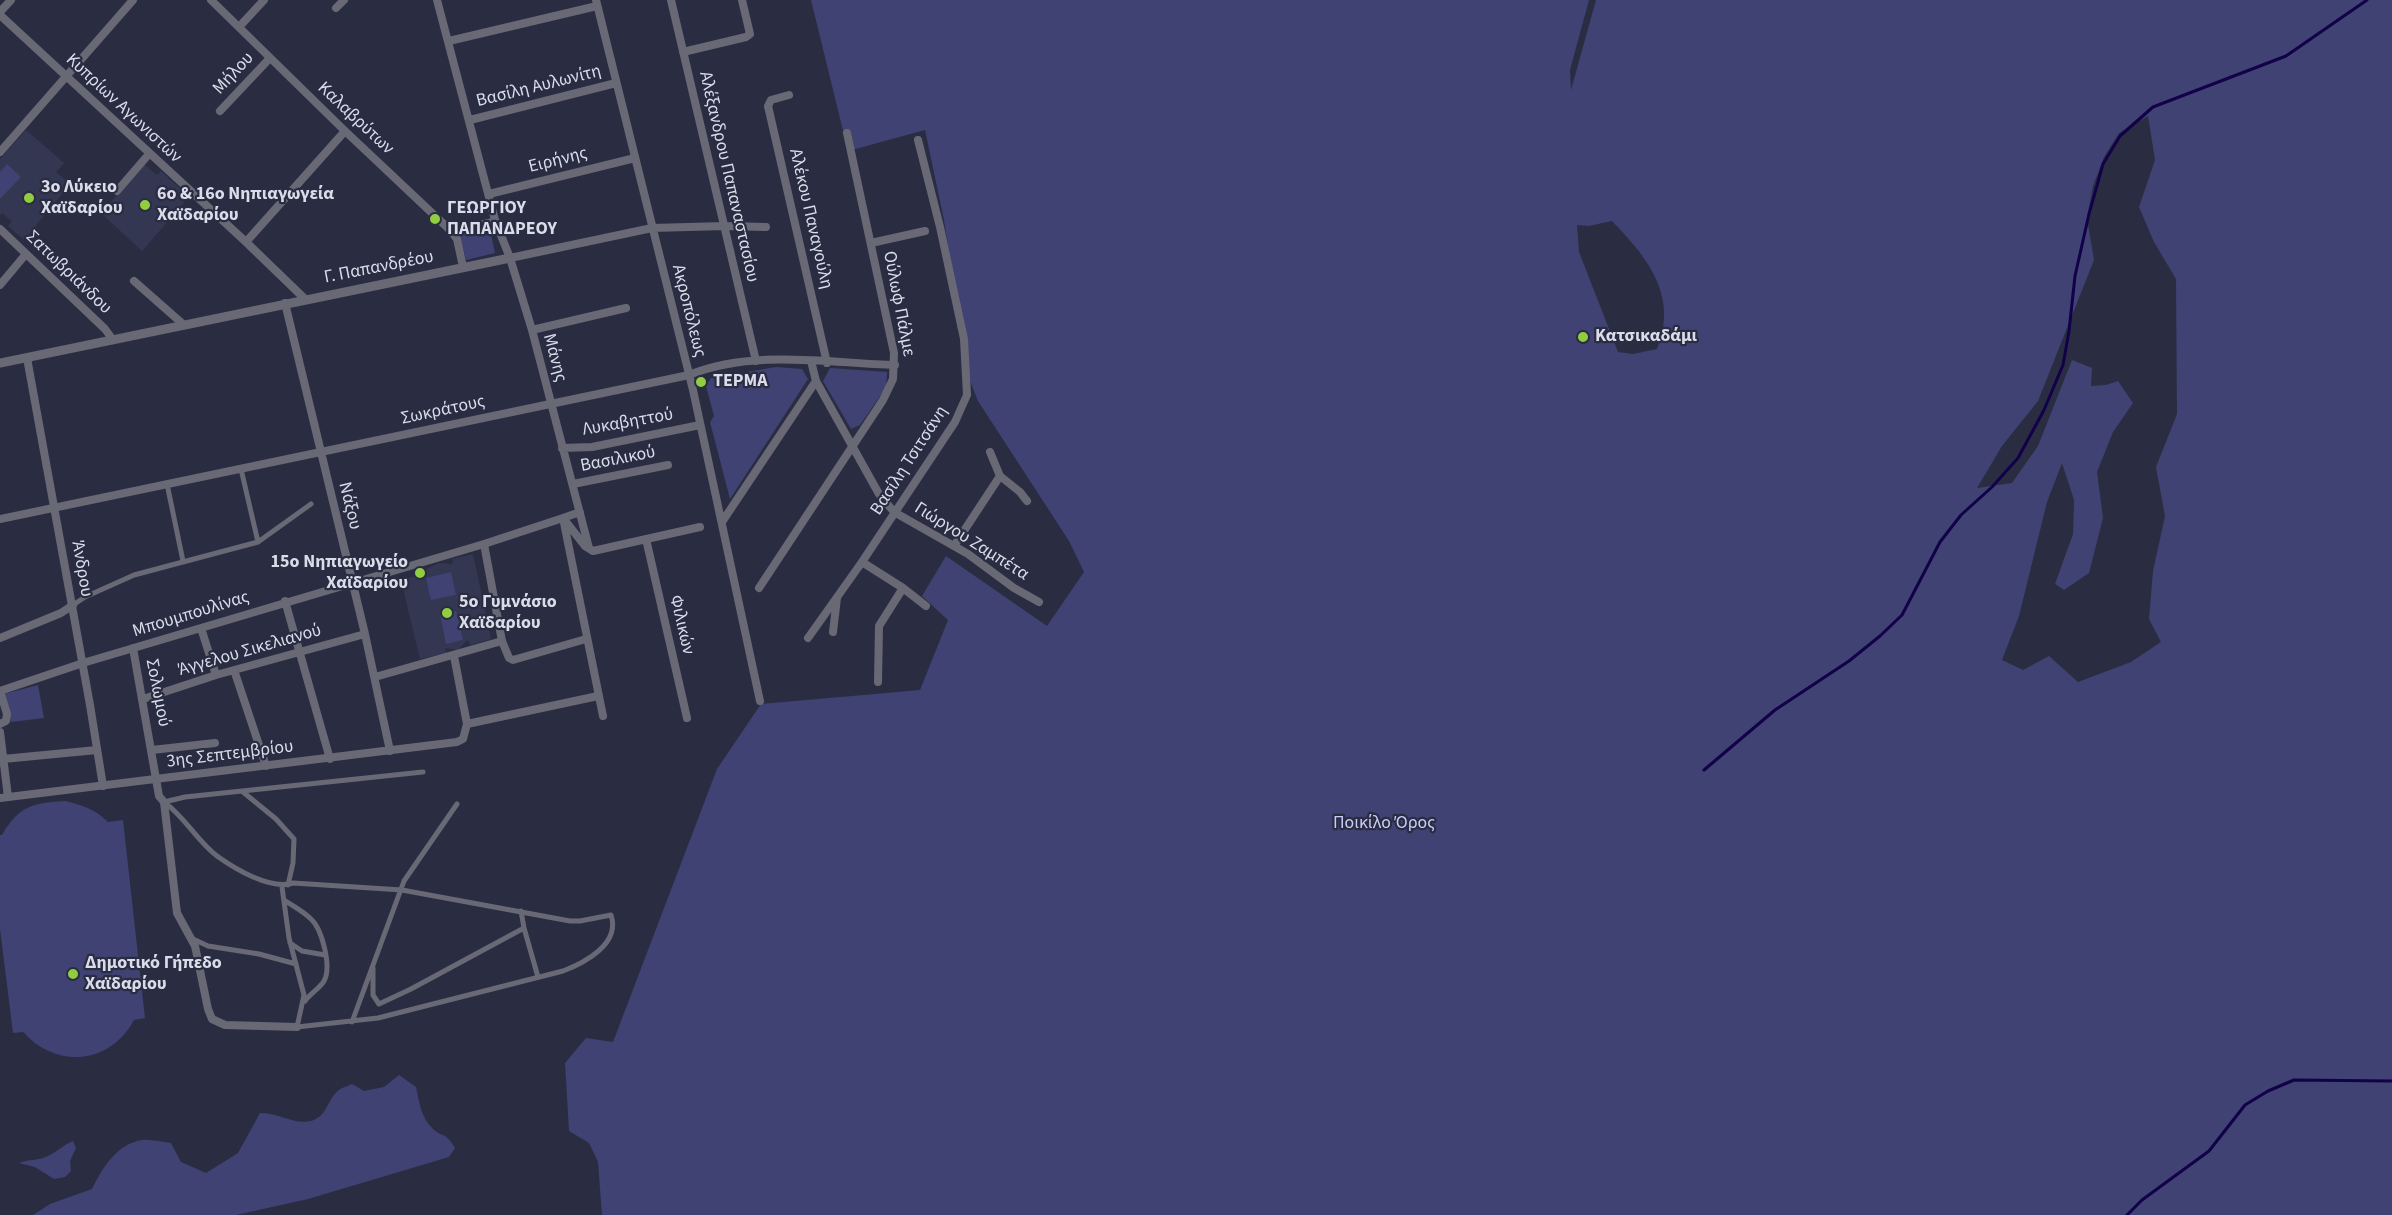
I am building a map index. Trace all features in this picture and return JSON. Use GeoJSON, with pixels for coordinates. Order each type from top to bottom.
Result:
{"type":"FeatureCollection","features":[{"type":"Feature","properties":{"kind":"street"},"geometry":{"type":"LineString","coordinates":[[0,13],[11,0]]}},
{"type":"Feature","properties":{"kind":"street"},"geometry":{"type":"LineString","coordinates":[[0,152],[133,0]]}},
{"type":"Feature","properties":{"kind":"street","name":"Καλαβρύτων"},"geometry":{"type":"LineString","coordinates":[[211,0],[450,230],[457,239],[463,267]]}},
{"type":"Feature","properties":{"kind":"street"},"geometry":{"type":"LineString","coordinates":[[239,27],[264,0]]}},
{"type":"Feature","properties":{"kind":"street"},"geometry":{"type":"LineString","coordinates":[[336,8],[344,0]]}},
{"type":"Feature","properties":{"kind":"street","name":"Μάνης"},"geometry":{"type":"LineString","coordinates":[[437,0],[495,220],[510,258],[531,330],[590,550]]}},
{"type":"Feature","properties":{"kind":"street","name":"Αλέξανδρου Παπαναστασίου"},"geometry":{"type":"LineString","coordinates":[[671,0],[756,361]]}},
{"type":"Feature","properties":{"kind":"street"},"geometry":{"type":"LineString","coordinates":[[684,52],[750,34],[742,0]]}},
{"type":"Feature","properties":{"kind":"street"},"geometry":{"type":"LineString","coordinates":[[449,41],[596,3]]}},
{"type":"Feature","properties":{"kind":"street","name":"Ακροπόλεως"},"geometry":{"type":"LineString","coordinates":[[596,3],[689,375],[760,701]]}},
{"type":"Feature","properties":{"kind":"street","name":"Κυπρίων Αγωνιστών"},"geometry":{"type":"LineString","coordinates":[[0,13],[305,299]]}},
{"type":"Feature","properties":{"kind":"street","name":"Μήλου"},"geometry":{"type":"LineString","coordinates":[[220,111],[270,58]]}},
{"type":"Feature","properties":{"kind":"street","name":"Βασίλη Αυλωνίτη"},"geometry":{"type":"LineString","coordinates":[[470,120],[616,83]]}},
{"type":"Feature","properties":{"kind":"street","name":"Αλέκου Παναγούλη"},"geometry":{"type":"LineString","coordinates":[[789,95],[771,100],[768,106],[827,363]]}},
{"type":"Feature","properties":{"kind":"street"},"geometry":{"type":"LineString","coordinates":[[246,242],[345,131]]}},
{"type":"Feature","properties":{"kind":"street","name":"Ούλωφ Πάλμε"},"geometry":{"type":"LineString","coordinates":[[759,588],[854,446],[893,380],[894,365],[847,133]]}},
{"type":"Feature","properties":{"kind":"street","name":"Βασίλη Τσιτσάνη"},"geometry":{"type":"LineString","coordinates":[[808,638],[862,562],[955,422],[967,395],[964,339],[940,227],[918,140]]}},
{"type":"Feature","properties":{"kind":"street"},"geometry":{"type":"LineString","coordinates":[[117,191],[149,154]]}},
{"type":"Feature","properties":{"kind":"street","name":"Ειρήνης"},"geometry":{"type":"LineString","coordinates":[[489,194],[635,158]]}},
{"type":"Feature","properties":{"kind":"street"},"geometry":{"type":"LineString","coordinates":[[450,230],[495,220]]}},
{"type":"Feature","properties":{"kind":"street","name":"Γ. Παπανδρέου"},"geometry":{"type":"LineString","coordinates":[[0,363],[652,228],[766,227]]}},
{"type":"Feature","properties":{"kind":"street","name":"Σατωβριάνδου"},"geometry":{"type":"LineString","coordinates":[[0,229],[105,329],[113,340]]}},
{"type":"Feature","properties":{"kind":"street"},"geometry":{"type":"LineString","coordinates":[[871,243],[925,231]]}},
{"type":"Feature","properties":{"kind":"street"},"geometry":{"type":"LineString","coordinates":[[0,285],[26,254]]}},
{"type":"Feature","properties":{"kind":"street"},"geometry":{"type":"LineString","coordinates":[[134,281],[184,325]]}},
{"type":"Feature","properties":{"kind":"street","name":"Νάξου"},"geometry":{"type":"LineString","coordinates":[[285,303],[365,634],[390,752]]}},
{"type":"Feature","properties":{"kind":"street"},"geometry":{"type":"LineString","coordinates":[[531,330],[626,308]]}},
{"type":"Feature","properties":{"kind":"street","name":"Άνδρου"},"geometry":{"type":"LineString","coordinates":[[27,358],[73,605],[103,786]]}},
{"type":"Feature","properties":{"kind":"street","name":"Σωκράτους"},"geometry":{"type":"LineString","coordinates":[[0,519],[689,375],[710,367],[756,361],[894,365]]}},
{"type":"Feature","properties":{"kind":"street"},"geometry":{"type":"LineString","coordinates":[[722,522],[816,381],[811,361]]}},
{"type":"Feature","properties":{"kind":"street","name":"Γιώργου Ζαμπέτα"},"geometry":{"type":"LineString","coordinates":[[816,381],[879,494],[894,512],[954,546],[1039,602]]}},
{"type":"Feature","properties":{"kind":"street","name":"Λυκαβηττού"},"geometry":{"type":"LineString","coordinates":[[562,448],[592,447],[700,425]]}},
{"type":"Feature","properties":{"kind":"street"},"geometry":{"type":"LineString","coordinates":[[990,452],[1000,476],[1020,492],[1027,501]]}},
{"type":"Feature","properties":{"kind":"street","name":"Βασιλικού"},"geometry":{"type":"LineString","coordinates":[[573,484],[668,465]]}},
{"type":"Feature","properties":{"kind":"street"},"geometry":{"type":"LineString","coordinates":[[241,469],[258,542]]}},
{"type":"Feature","properties":{"kind":"street"},"geometry":{"type":"LineString","coordinates":[[954,546],[1000,476]]}},
{"type":"Feature","properties":{"kind":"street"},"geometry":{"type":"LineString","coordinates":[[167,484],[183,561]]}},
{"type":"Feature","properties":{"kind":"street"},"geometry":{"type":"LineString","coordinates":[[0,638],[61,613],[85,597],[134,575],[258,542],[311,504]]}},
{"type":"Feature","properties":{"kind":"street"},"geometry":{"type":"LineString","coordinates":[[563,518],[580,512]]}},
{"type":"Feature","properties":{"kind":"street"},"geometry":{"type":"LineString","coordinates":[[563,518],[590,550],[700,527]]}},
{"type":"Feature","properties":{"kind":"street"},"geometry":{"type":"LineString","coordinates":[[563,518],[603,716]]}},
{"type":"Feature","properties":{"kind":"street","name":"Μπουμπουλίνας"},"geometry":{"type":"LineString","coordinates":[[0,691],[83,663],[285,601],[484,544],[563,518]]}},
{"type":"Feature","properties":{"kind":"street","name":"Φιλικών"},"geometry":{"type":"LineString","coordinates":[[646,539],[687,718]]}},
{"type":"Feature","properties":{"kind":"street"},"geometry":{"type":"LineString","coordinates":[[484,544],[502,641],[507,655],[513,660],[586,639]]}},
{"type":"Feature","properties":{"kind":"street"},"geometry":{"type":"LineString","coordinates":[[862,562],[903,588],[926,606]]}},
{"type":"Feature","properties":{"kind":"street"},"geometry":{"type":"LineString","coordinates":[[878,682],[879,626],[903,588]]}},
{"type":"Feature","properties":{"kind":"street"},"geometry":{"type":"LineString","coordinates":[[833,632],[837,597]]}},
{"type":"Feature","properties":{"kind":"street"},"geometry":{"type":"LineString","coordinates":[[285,601],[330,759]]}},
{"type":"Feature","properties":{"kind":"street"},"geometry":{"type":"LineString","coordinates":[[201,628],[216,675]]}},
{"type":"Feature","properties":{"kind":"street","name":"Άγγελου Σικελιανού"},"geometry":{"type":"LineString","coordinates":[[143,699],[216,675],[365,634]]}},
{"type":"Feature","properties":{"kind":"street"},"geometry":{"type":"LineString","coordinates":[[375,677],[502,641]]}},
{"type":"Feature","properties":{"kind":"street","name":"Σολωμού"},"geometry":{"type":"LineString","coordinates":[[133,648],[159,796],[164,802],[177,913],[195,946],[212,1019],[218,1023],[233,1026],[297,1027]]}},
{"type":"Feature","properties":{"kind":"street"},"geometry":{"type":"LineString","coordinates":[[454,656],[467,724],[598,696]]}},
{"type":"Feature","properties":{"kind":"street"},"geometry":{"type":"LineString","coordinates":[[234,670],[266,766]]}},
{"type":"Feature","properties":{"kind":"street"},"geometry":{"type":"LineString","coordinates":[[0,691],[7,714],[3,723]]}},
{"type":"Feature","properties":{"kind":"street","name":"3ης Σεπτεμβρίου"},"geometry":{"type":"LineString","coordinates":[[4,797],[390,752],[457,742],[464,739],[467,724]]}},
{"type":"Feature","properties":{"kind":"street"},"geometry":{"type":"LineString","coordinates":[[0,732],[4,797]]}},
{"type":"Feature","properties":{"kind":"street"},"geometry":{"type":"LineString","coordinates":[[152,750],[215,743]]}},
{"type":"Feature","properties":{"kind":"street"},"geometry":{"type":"LineString","coordinates":[[3,759],[97,750]]}},
{"type":"Feature","properties":{"kind":"street"},"geometry":{"type":"LineString","coordinates":[[164,802],[185,797],[423,772]]}},
{"type":"Feature","properties":{"kind":"street"},"geometry":{"type":"LineString","coordinates":[[164,802],[174,809],[216,856],[260,880],[285,886],[304,884],[402,890],[570,921],[607,915],[613,918],[612,930],[593,957],[562,971],[398,1014],[352,1022],[297,1027],[304,995],[290,943],[284,900],[285,886],[293,862],[294,839],[276,819],[243,792]]}},
{"type":"Feature","properties":{"kind":"street"},"geometry":{"type":"LineString","coordinates":[[352,1022],[404,881],[457,804]]}},
{"type":"Feature","properties":{"kind":"street"},"geometry":{"type":"LineString","coordinates":[[284,900],[318,927],[325,954],[327,973],[324,983],[303,1003]]}},
{"type":"Feature","properties":{"kind":"street"},"geometry":{"type":"LineString","coordinates":[[521,911],[538,977]]}},
{"type":"Feature","properties":{"kind":"street"},"geometry":{"type":"LineString","coordinates":[[373,963],[374,995],[379,1004],[524,928]]}},
{"type":"Feature","properties":{"kind":"street"},"geometry":{"type":"LineString","coordinates":[[191,938],[208,946],[259,954],[296,964]]}},
{"type":"Feature","properties":{"kind":"street"},"geometry":{"type":"LineString","coordinates":[[290,943],[302,951],[325,954]]}},
{"type":"Feature","properties":{"kind":"shaded area","name":"3ο Λύκειο Χαϊδαρίου"},"geometry":{"type":"Polygon","coordinates":[[[26,130],[64,163],[56,172],[70,184],[24,240],[8,226],[12,221],[2,213],[0,215],[0,159],[26,130]]]}},
{"type":"Feature","properties":{"kind":"shaded area","name":"6ο & 16ο Νηπιαγωγεία Χαϊδαρίου"},"geometry":{"type":"Polygon","coordinates":[[[144,164],[157,175],[161,171],[189,197],[142,251],[101,213],[144,164]]]}},
{"type":"Feature","properties":{"kind":"shaded area","name":"5ο Γυμνάσιο Χαϊδαρίου"},"geometry":{"type":"Polygon","coordinates":[[[473,554],[491,639],[471,645],[467,640],[458,650],[445,648],[446,653],[420,659],[401,580],[417,576],[416,569],[421,567],[423,571],[439,563],[451,564],[452,559],[473,554]]]}},
{"type":"Feature","properties":{"kind":"green space","name":"Ποικίλο Όρος"},"geometry":{"type":"Polygon","coordinates":[[[811,0],[1589,0],[1570,70],[1571,90],[1596,0],[2392,0],[2392,1215],[602,1215],[598,1162],[589,1143],[569,1131],[565,1063],[586,1038],[613,1042],[717,769],[761,704],[920,690],[948,620],[922,596],[946,556],[1047,626],[1084,572],[1069,541],[978,401],[968,376],[944,220],[925,130],[848,151],[811,0]],[[2148,116],[2119,133],[2104,157],[2093,186],[2087,218],[2094,260],[2038,401],[2002,446],[1977,488],[2012,483],[2038,446],[2072,360],[2092,368],[2091,386],[2118,381],[2133,403],[2113,432],[2097,472],[2103,518],[2089,573],[2064,590],[2055,584],[2073,534],[2074,500],[2062,463],[2047,502],[2019,616],[2002,660],[2023,670],[2049,656],[2078,682],[2131,662],[2161,642],[2149,619],[2153,571],[2165,516],[2156,467],[2177,414],[2176,279],[2154,242],[2139,207],[2155,160],[2148,116]],[[1612,221],[1589,226],[1577,225],[1579,252],[1618,352],[1633,354],[1657,349],[1663,330],[1662,295],[1647,263],[1612,221]]]}},
{"type":"Feature","properties":{"kind":"green space"},"geometry":{"type":"Polygon","coordinates":[[[7,164],[21,177],[0,199],[0,172],[7,164]]]}},
{"type":"Feature","properties":{"kind":"green space"},"geometry":{"type":"Polygon","coordinates":[[[489,225],[495,253],[466,260],[459,232],[489,225]]]}},
{"type":"Feature","properties":{"kind":"green space"},"geometry":{"type":"Polygon","coordinates":[[[776,367],[802,369],[808,379],[730,499],[710,422],[714,416],[706,386],[711,378],[776,367]]]}},
{"type":"Feature","properties":{"kind":"green space"},"geometry":{"type":"Polygon","coordinates":[[[830,368],[887,372],[886,388],[860,425],[851,429],[823,381],[830,368]]]}},
{"type":"Feature","properties":{"kind":"green space"},"geometry":{"type":"Polygon","coordinates":[[[451,572],[456,595],[431,600],[426,578],[451,572]]]}},
{"type":"Feature","properties":{"kind":"green space"},"geometry":{"type":"Polygon","coordinates":[[[456,611],[463,640],[446,644],[440,614],[456,611]]]}},
{"type":"Feature","properties":{"kind":"green space"},"geometry":{"type":"Polygon","coordinates":[[[38,685],[44,718],[11,722],[4,694],[38,685]]]}},
{"type":"Feature","properties":{"kind":"green space","name":"Δημοτικό Γήπεδο Χαϊδαρίου"},"geometry":{"type":"Polygon","coordinates":[[[65,801],[88,808],[108,822],[123,820],[145,1018],[134,1020],[124,1035],[111,1046],[82,1057],[51,1052],[36,1044],[23,1032],[13,1033],[0,929],[0,835],[14,818],[28,808],[44,803],[65,801]]]}},
{"type":"Feature","properties":{"kind":"green space"},"geometry":{"type":"Polygon","coordinates":[[[399,1075],[416,1087],[421,1109],[429,1125],[452,1143],[455,1148],[449,1157],[308,1199],[236,1215],[33,1215],[50,1204],[92,1189],[111,1158],[133,1142],[145,1140],[171,1143],[181,1162],[206,1173],[238,1153],[260,1113],[298,1121],[311,1121],[321,1115],[341,1089],[352,1084],[364,1091],[384,1087],[399,1075]]]}},
{"type":"Feature","properties":{"kind":"green space"},"geometry":{"type":"Polygon","coordinates":[[[73,1141],[76,1148],[70,1161],[71,1171],[65,1177],[54,1179],[35,1167],[19,1163],[44,1158],[73,1141]]]}},
{"type":"Feature","properties":{"kind":"waterway"},"geometry":{"type":"LineString","coordinates":[[1704,770],[1775,710],[1849,661],[1902,615],[1940,542],[1961,515],[1992,487],[2018,458],[2044,410],[2063,365],[2075,276],[2089,214],[2103,164],[2120,136],[2153,107],[2286,56],[2367,0]]}},
{"type":"Feature","properties":{"kind":"waterway"},"geometry":{"type":"LineString","coordinates":[[2127,1215],[2142,1200],[2209,1151],[2245,1105],[2268,1091],[2294,1080],[2392,1081]]}},
{"type":"Feature","properties":{"kind":"place","name":"3ο Λύκειο Χαϊδαρίου"},"geometry":{"type":"Point","coordinates":[29,198]}},
{"type":"Feature","properties":{"kind":"place","name":"6ο & 16ο Νηπιαγωγεία Χαϊδαρίου"},"geometry":{"type":"Point","coordinates":[145,205]}},
{"type":"Feature","properties":{"kind":"place","name":"ΓΕΩΡΓΙΟΥ ΠΑΠΑΝΔΡΕΟΥ"},"geometry":{"type":"Point","coordinates":[435,219]}},
{"type":"Feature","properties":{"kind":"place","name":"Κατσικαδάμι"},"geometry":{"type":"Point","coordinates":[1583,337]}},
{"type":"Feature","properties":{"kind":"place","name":"ΤΕΡΜΑ"},"geometry":{"type":"Point","coordinates":[701,382]}},
{"type":"Feature","properties":{"kind":"place","name":"15ο Νηπιαγωγείο Χαϊδαρίου"},"geometry":{"type":"Point","coordinates":[420,573]}},
{"type":"Feature","properties":{"kind":"place","name":"5ο Γυμνάσιο Χαϊδαρίου"},"geometry":{"type":"Point","coordinates":[447,613]}},
{"type":"Feature","properties":{"kind":"place","name":"Δημοτικό Γήπεδο Χαϊδαρίου"},"geometry":{"type":"Point","coordinates":[73,974]}}]}
